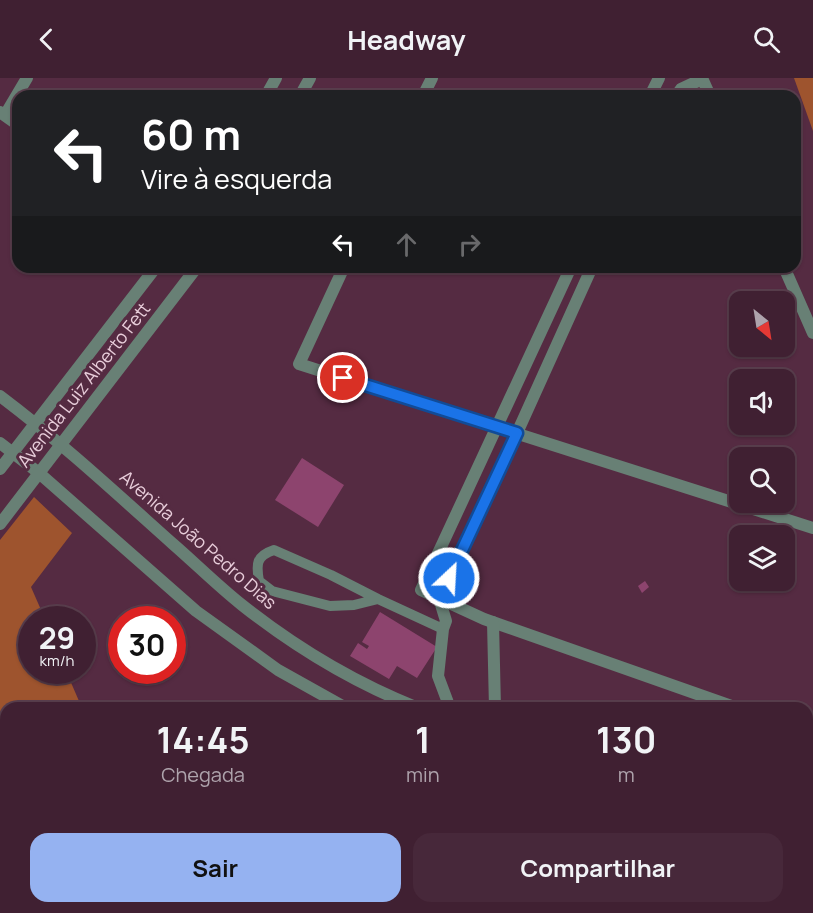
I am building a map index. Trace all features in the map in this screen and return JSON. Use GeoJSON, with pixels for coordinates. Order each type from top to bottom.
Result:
{"type":"FeatureCollection","features":[{"type":"Feature","properties":{"kind":"street"},"geometry":{"type":"LineString","coordinates":[[680,90],[702,78]]}},
{"type":"Feature","properties":{"kind":"street"},"geometry":{"type":"LineString","coordinates":[[2,114],[12,100]]}},
{"type":"Feature","properties":{"kind":"street","name":"Avenida Luiz Alberto Fett"},"geometry":{"type":"LineString","coordinates":[[0,469],[151,273]]}},
{"type":"Feature","properties":{"kind":"street","name":"Avenida Luiz Alberto Fett"},"geometry":{"type":"LineString","coordinates":[[0,524],[192,273]]}},
{"type":"Feature","properties":{"kind":"street"},"geometry":{"type":"LineString","coordinates":[[341,273],[299,364],[813,528]]}},
{"type":"Feature","properties":{"kind":"street"},"geometry":{"type":"LineString","coordinates":[[569,273],[421,590],[493,622],[720,702]]}},
{"type":"Feature","properties":{"kind":"street"},"geometry":{"type":"LineString","coordinates":[[448,702],[438,676],[443,629],[446,621],[439,598],[589,273]]}},
{"type":"Feature","properties":{"kind":"street"},"geometry":{"type":"LineString","coordinates":[[787,273],[813,333]]}},
{"type":"Feature","properties":{"kind":"street","name":"Avenida João Pedro Dias"},"geometry":{"type":"LineString","coordinates":[[0,396],[61,444],[241,604],[296,644],[345,673],[404,702]]}},
{"type":"Feature","properties":{"kind":"street"},"geometry":{"type":"LineString","coordinates":[[0,443],[39,473],[196,611],[278,670],[335,702]]}},
{"type":"Feature","properties":{"kind":"street"},"geometry":{"type":"LineString","coordinates":[[493,622],[495,702]]}},
{"type":"Feature","properties":{"kind":"lane"},"geometry":{"type":"LineString","coordinates":[[378,599],[354,605],[330,606],[272,591],[259,581],[257,568],[259,560],[265,553],[274,550],[443,629]]}},
{"type":"Feature","properties":{"kind":"shaded area"},"geometry":{"type":"Polygon","coordinates":[[[794,78],[813,78],[813,131],[801,98],[801,90],[798,90],[794,78]]]}},
{"type":"Feature","properties":{"kind":"shaded area"},"geometry":{"type":"Polygon","coordinates":[[[34,497],[72,533],[31,587],[39,606],[18,606],[18,684],[72,684],[79,702],[0,702],[0,540],[34,497]]]}},
{"type":"Feature","properties":{"kind":"building"},"geometry":{"type":"Polygon","coordinates":[[[302,458],[344,485],[318,527],[275,500],[302,458]]]}},
{"type":"Feature","properties":{"kind":"building"},"geometry":{"type":"Polygon","coordinates":[[[645,581],[649,587],[642,593],[638,586],[645,581]]]}},
{"type":"Feature","properties":{"kind":"building"},"geometry":{"type":"Polygon","coordinates":[[[380,612],[437,647],[417,678],[397,666],[389,679],[350,656],[358,643],[367,649],[369,646],[362,642],[380,612]]]}},
{"type":"Feature","properties":{"kind":"route"},"geometry":{"type":"LineString","coordinates":[[343,378],[517,433],[449,578]]}}]}
